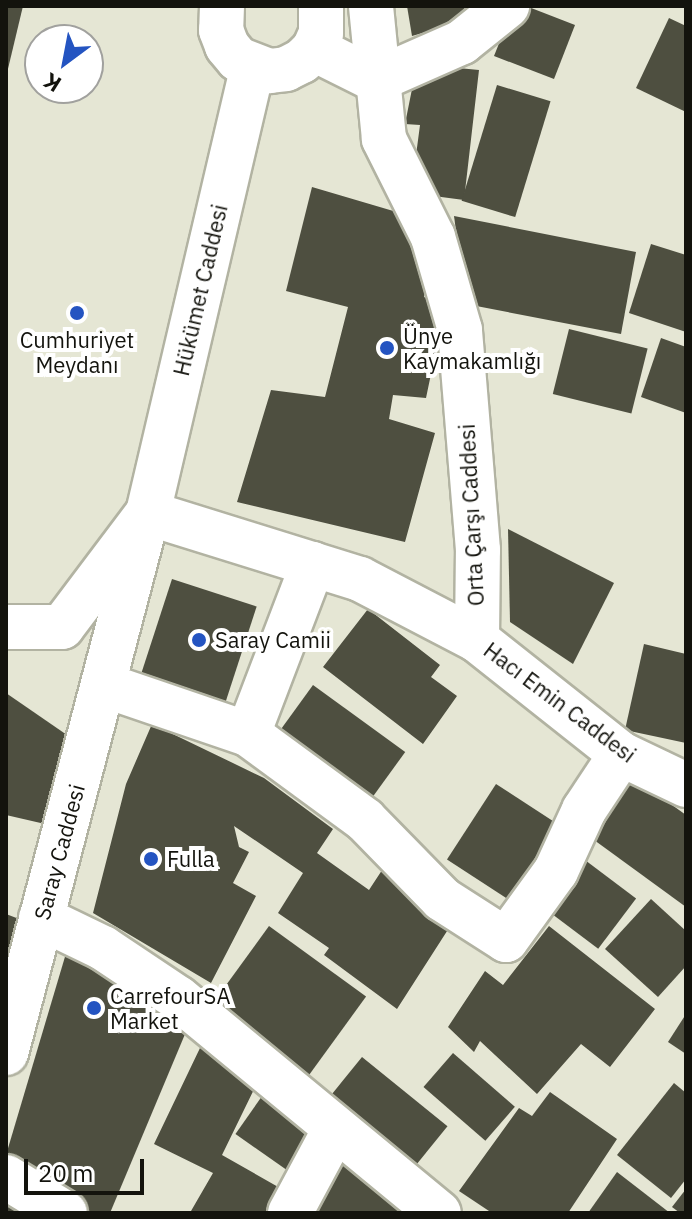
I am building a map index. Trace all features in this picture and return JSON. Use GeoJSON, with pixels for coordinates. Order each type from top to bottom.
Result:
{"type":"FeatureCollection","features":[{"type":"Feature","properties":{"kind":"street"},"geometry":{"type":"LineString","coordinates":[[222,6],[221,30],[227,46],[238,59],[253,67],[286,69],[314,49],[321,33],[321,6]]}},
{"type":"Feature","properties":{"kind":"street","name":"Orta Çarşı Caddesi"},"geometry":{"type":"LineString","coordinates":[[148,513],[360,579],[477,640],[478,550],[460,330],[433,237],[384,139],[371,6]]}},
{"type":"Feature","properties":{"kind":"street"},"geometry":{"type":"LineString","coordinates":[[314,49],[376,80],[462,42],[507,6]]}},
{"type":"Feature","properties":{"kind":"street","name":"Hükümet Caddesi"},"geometry":{"type":"LineString","coordinates":[[148,513],[253,67]]}},
{"type":"Feature","properties":{"kind":"street"},"geometry":{"type":"LineString","coordinates":[[6,627],[62,627],[148,513]]}},
{"type":"Feature","properties":{"kind":"street"},"geometry":{"type":"LineString","coordinates":[[108,668],[148,513]]}},
{"type":"Feature","properties":{"kind":"street"},"geometry":{"type":"LineString","coordinates":[[248,734],[313,564]]}},
{"type":"Feature","properties":{"kind":"street","name":"Hacı Emin Caddesi"},"geometry":{"type":"LineString","coordinates":[[477,640],[621,754],[686,785]]}},
{"type":"Feature","properties":{"kind":"street"},"geometry":{"type":"LineString","coordinates":[[6,649],[108,668],[248,734],[365,820],[442,899],[506,940],[556,871],[584,810],[621,754]]}},
{"type":"Feature","properties":{"kind":"street","name":"Saray Caddesi"},"geometry":{"type":"LineString","coordinates":[[6,1053],[108,668]]}},
{"type":"Feature","properties":{"kind":"street"},"geometry":{"type":"LineString","coordinates":[[41,918],[103,948],[178,998],[439,1213]]}},
{"type":"Feature","properties":{"kind":"street"},"geometry":{"type":"LineString","coordinates":[[290,1213],[335,1129]]}},
{"type":"Feature","properties":{"kind":"street"},"geometry":{"type":"LineString","coordinates":[[6,1177],[65,1213]]}},
{"type":"Feature","properties":{"kind":"building"},"geometry":{"type":"Polygon","coordinates":[[[6,6],[23,6],[7,73],[6,73],[6,6]]]}},
{"type":"Feature","properties":{"kind":"building"},"geometry":{"type":"Polygon","coordinates":[[[407,6],[464,6],[467,20],[412,36],[407,6]]]}},
{"type":"Feature","properties":{"kind":"building"},"geometry":{"type":"Polygon","coordinates":[[[514,6],[526,6],[575,25],[554,79],[494,56],[514,6]]]}},
{"type":"Feature","properties":{"kind":"building"},"geometry":{"type":"Polygon","coordinates":[[[669,18],[686,26],[686,112],[636,88],[669,18]]]}},
{"type":"Feature","properties":{"kind":"building"},"geometry":{"type":"Polygon","coordinates":[[[417,64],[479,70],[464,200],[411,193],[420,125],[405,124],[417,64]]]}},
{"type":"Feature","properties":{"kind":"building"},"geometry":{"type":"Polygon","coordinates":[[[497,85],[551,101],[515,217],[462,201],[497,85]]]}},
{"type":"Feature","properties":{"kind":"building","name":"Ünye Kaymakamlığı"},"geometry":{"type":"Polygon","coordinates":[[[312,187],[417,218],[435,244],[424,297],[445,307],[426,398],[393,395],[389,419],[435,433],[405,542],[237,502],[271,390],[325,397],[348,307],[286,291],[312,187]]]}},
{"type":"Feature","properties":{"kind":"building"},"geometry":{"type":"Polygon","coordinates":[[[454,216],[636,252],[621,334],[466,304],[454,216]]]}},
{"type":"Feature","properties":{"kind":"building"},"geometry":{"type":"Polygon","coordinates":[[[651,244],[686,255],[686,332],[629,313],[651,244]]]}},
{"type":"Feature","properties":{"kind":"building"},"geometry":{"type":"Polygon","coordinates":[[[569,329],[648,349],[631,414],[553,394],[569,329]]]}},
{"type":"Feature","properties":{"kind":"building"},"geometry":{"type":"Polygon","coordinates":[[[661,338],[686,347],[686,413],[641,397],[661,338]]]}},
{"type":"Feature","properties":{"kind":"building"},"geometry":{"type":"Polygon","coordinates":[[[508,529],[614,583],[573,664],[510,622],[508,529]]]}},
{"type":"Feature","properties":{"kind":"building","name":"Saray Camii"},"geometry":{"type":"Polygon","coordinates":[[[172,579],[257,607],[226,702],[141,674],[172,579]]]}},
{"type":"Feature","properties":{"kind":"building"},"geometry":{"type":"Polygon","coordinates":[[[368,609],[440,665],[431,677],[457,696],[423,744],[323,667],[368,609]]]}},
{"type":"Feature","properties":{"kind":"building"},"geometry":{"type":"Polygon","coordinates":[[[644,644],[686,654],[686,743],[625,730],[644,644]]]}},
{"type":"Feature","properties":{"kind":"building"},"geometry":{"type":"Polygon","coordinates":[[[313,685],[405,752],[366,805],[274,738],[313,685]]]}},
{"type":"Feature","properties":{"kind":"building"},"geometry":{"type":"Polygon","coordinates":[[[6,693],[67,735],[45,824],[6,815],[6,693]]]}},
{"type":"Feature","properties":{"kind":"building"},"geometry":{"type":"Polygon","coordinates":[[[152,724],[264,778],[333,829],[317,853],[369,890],[388,861],[458,914],[397,1009],[324,955],[329,948],[278,913],[303,873],[234,826],[239,847],[249,852],[233,883],[256,896],[211,983],[93,913],[126,784],[152,724]]]}},
{"type":"Feature","properties":{"kind":"building"},"geometry":{"type":"Polygon","coordinates":[[[619,767],[686,815],[686,907],[579,829],[619,767]]]}},
{"type":"Feature","properties":{"kind":"building"},"geometry":{"type":"Polygon","coordinates":[[[496,784],[570,832],[521,907],[447,859],[496,784]]]}},
{"type":"Feature","properties":{"kind":"building"},"geometry":{"type":"Polygon","coordinates":[[[577,854],[636,899],[598,949],[539,904],[577,854]]]}},
{"type":"Feature","properties":{"kind":"building"},"geometry":{"type":"Polygon","coordinates":[[[651,899],[686,931],[686,966],[658,997],[605,949],[651,899]]]}},
{"type":"Feature","properties":{"kind":"building"},"geometry":{"type":"Polygon","coordinates":[[[6,914],[27,922],[6,977],[6,914]]]}},
{"type":"Feature","properties":{"kind":"building"},"geometry":{"type":"Polygon","coordinates":[[[269,926],[366,997],[304,1082],[207,1012],[269,926]]]}},
{"type":"Feature","properties":{"kind":"building"},"geometry":{"type":"Polygon","coordinates":[[[549,926],[655,1009],[610,1067],[581,1044],[537,1094],[480,1041],[474,1052],[448,1027],[485,971],[503,985],[549,926]]]}},
{"type":"Feature","properties":{"kind":"building"},"geometry":{"type":"Polygon","coordinates":[[[67,950],[188,1027],[110,1213],[6,1213],[6,1155],[67,950]]]}},
{"type":"Feature","properties":{"kind":"building"},"geometry":{"type":"Polygon","coordinates":[[[686,1014],[686,1054],[668,1042],[686,1014]]]}},
{"type":"Feature","properties":{"kind":"building"},"geometry":{"type":"Polygon","coordinates":[[[200,1048],[260,1077],[222,1155],[287,1192],[275,1213],[191,1211],[213,1173],[154,1144],[200,1048]]]}},
{"type":"Feature","properties":{"kind":"building"},"geometry":{"type":"Polygon","coordinates":[[[453,1053],[515,1107],[485,1141],[423,1087],[453,1053]]]}},
{"type":"Feature","properties":{"kind":"building"},"geometry":{"type":"Polygon","coordinates":[[[362,1057],[447,1126],[405,1179],[319,1110],[362,1057]]]}},
{"type":"Feature","properties":{"kind":"building"},"geometry":{"type":"Polygon","coordinates":[[[674,1083],[686,1093],[686,1179],[671,1198],[617,1155],[674,1083]]]}},
{"type":"Feature","properties":{"kind":"building"},"geometry":{"type":"Polygon","coordinates":[[[267,1089],[328,1131],[296,1176],[235,1134],[267,1089]]]}},
{"type":"Feature","properties":{"kind":"building"},"geometry":{"type":"Polygon","coordinates":[[[550,1092],[617,1139],[568,1213],[492,1213],[459,1191],[519,1108],[532,1116],[550,1092]]]}},
{"type":"Feature","properties":{"kind":"building"},"geometry":{"type":"Polygon","coordinates":[[[342,1161],[417,1213],[305,1213],[342,1161]]]}},
{"type":"Feature","properties":{"kind":"building"},"geometry":{"type":"Polygon","coordinates":[[[617,1172],[670,1213],[588,1213],[617,1172]]]}},
{"type":"Feature","properties":{"kind":"building"},"geometry":{"type":"Polygon","coordinates":[[[686,1189],[686,1213],[680,1213],[672,1207],[686,1189]]]}},
{"type":"Feature","properties":{"kind":"place","name":"Cumhuriyet Meydanı"},"geometry":{"type":"Point","coordinates":[77,313]}},
{"type":"Feature","properties":{"kind":"place","name":"Ünye Kaymakamlığı"},"geometry":{"type":"Point","coordinates":[387,348]}},
{"type":"Feature","properties":{"kind":"place","name":"Saray Camii"},"geometry":{"type":"Point","coordinates":[199,640]}},
{"type":"Feature","properties":{"kind":"place","name":"Fulla"},"geometry":{"type":"Point","coordinates":[151,859]}},
{"type":"Feature","properties":{"kind":"place","name":"CarrefourSA Market"},"geometry":{"type":"Point","coordinates":[94,1008]}}]}
